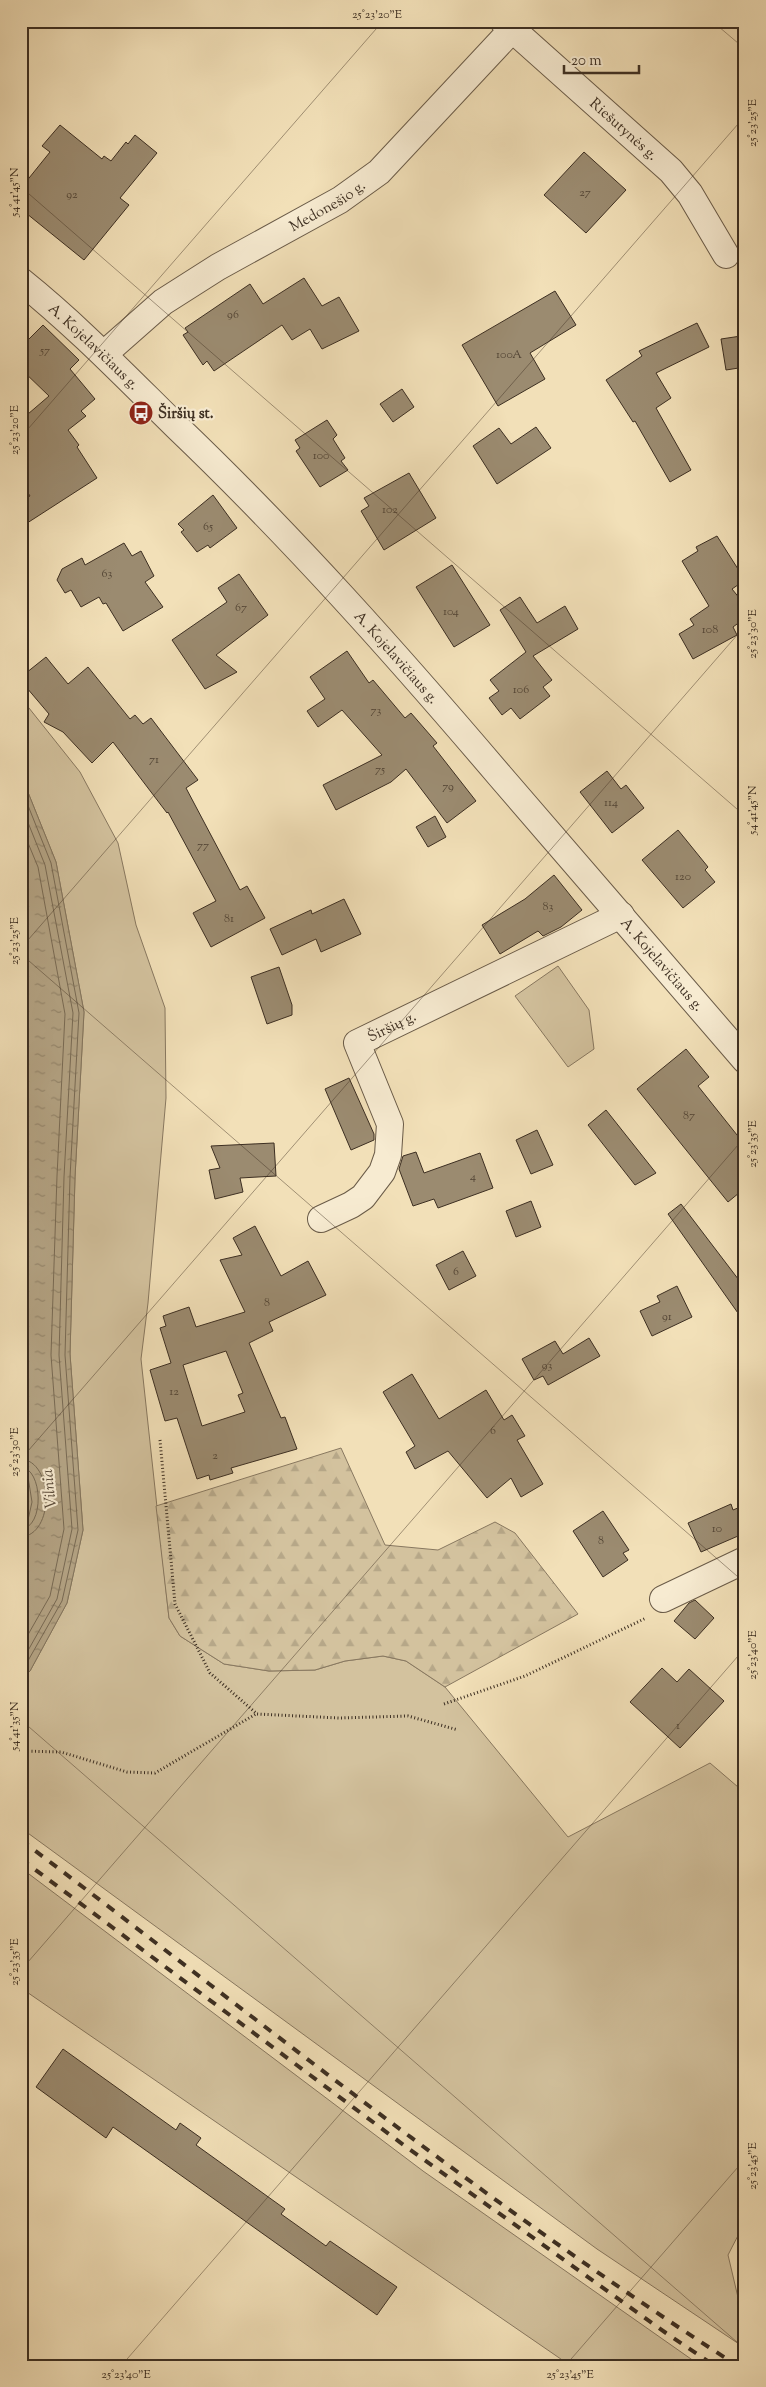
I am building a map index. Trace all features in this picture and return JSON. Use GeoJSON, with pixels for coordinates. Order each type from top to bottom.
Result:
{"type":"FeatureCollection","features":[{"type":"Feature","properties":{"kind":"street","name":"Riešutynės g."},"geometry":{"type":"LineString","coordinates":[[512,24],[671,171],[690,194],[726,255]]}},
{"type":"Feature","properties":{"kind":"street","name":"Medonešio g."},"geometry":{"type":"LineString","coordinates":[[104,354],[163,302],[218,267],[340,200],[378,172],[512,24]]}},
{"type":"Feature","properties":{"kind":"street","name":"A. Kojelavičiaus g."},"geometry":{"type":"LineString","coordinates":[[21,281],[54,307],[104,354],[256,505],[335,587],[745,1060]]}},
{"type":"Feature","properties":{"kind":"street","name":"Širšių g."},"geometry":{"type":"LineString","coordinates":[[321,1219],[351,1205],[363,1197],[382,1172],[388,1155],[390,1124],[357,1044],[621,915]]}},
{"type":"Feature","properties":{"kind":"street"},"geometry":{"type":"LineString","coordinates":[[656,1608],[745,1560]]}},
{"type":"Feature","properties":{"kind":"path"},"geometry":{"type":"LineString","coordinates":[[160,1440],[175,1604],[210,1673],[257,1714]]}},
{"type":"Feature","properties":{"kind":"path"},"geometry":{"type":"LineString","coordinates":[[444,1704],[525,1676],[656,1608]]}},
{"type":"Feature","properties":{"kind":"path"},"geometry":{"type":"LineString","coordinates":[[21,1751],[61,1752],[127,1772],[155,1773],[257,1714],[339,1718],[408,1716],[458,1730]]}},
{"type":"Feature","properties":{"kind":"green space"},"geometry":{"type":"Polygon","coordinates":[[[21,698],[80,772],[118,843],[136,925],[165,1008],[166,1098],[148,1303],[141,1359],[169,1618],[180,1636],[224,1664],[269,1671],[315,1670],[345,1661],[383,1656],[406,1661],[445,1687],[568,1837],[710,1763],[745,1793],[745,2222],[728,2255],[745,2327],[745,2348],[597,2249],[21,1828],[21,1680],[30,1671],[67,1603],[83,1530],[70,1354],[75,1177],[84,1012],[56,862],[21,775],[21,698]]]}},
{"type":"Feature","properties":{"kind":"green space"},"geometry":{"type":"Polygon","coordinates":[[[558,966],[589,1010],[594,1049],[568,1067],[515,996],[558,966]]]}},
{"type":"Feature","properties":{"kind":"green space"},"geometry":{"type":"Polygon","coordinates":[[[341,1448],[385,1545],[438,1550],[495,1522],[515,1533],[578,1614],[445,1687],[406,1661],[383,1656],[345,1661],[315,1670],[269,1671],[224,1664],[180,1636],[169,1618],[156,1506],[341,1448]]]}},
{"type":"Feature","properties":{"kind":"green space"},"geometry":{"type":"Polygon","coordinates":[[[21,1461],[27,1503],[21,1528],[21,1461]]]}},
{"type":"Feature","properties":{"kind":"green space"},"geometry":{"type":"Polygon","coordinates":[[[21,1868],[423,2171],[701,2366],[571,2366],[21,1988],[21,1868]]]}},
{"type":"Feature","properties":{"kind":"water","name":"Vilnia"},"geometry":{"type":"Polygon","coordinates":[[[21,775],[56,862],[84,1012],[75,1177],[70,1354],[83,1530],[67,1603],[30,1671],[21,1680],[21,1528],[27,1503],[21,1461],[21,775]]]}},
{"type":"Feature","properties":{"kind":"building"},"geometry":{"type":"Polygon","coordinates":[[[60,125],[102,159],[104,156],[111,161],[126,142],[128,144],[135,135],[157,153],[120,198],[129,205],[84,260],[21,209],[21,188],[50,152],[42,146],[60,125]]]}},
{"type":"Feature","properties":{"kind":"building"},"geometry":{"type":"Polygon","coordinates":[[[584,152],[626,190],[586,233],[544,195],[584,152]]]}},
{"type":"Feature","properties":{"kind":"building"},"geometry":{"type":"Polygon","coordinates":[[[304,278],[322,306],[339,297],[359,331],[322,349],[310,329],[292,340],[282,325],[214,371],[207,361],[203,365],[183,335],[188,332],[185,328],[250,284],[263,304],[304,278]]]}},
{"type":"Feature","properties":{"kind":"building"},"geometry":{"type":"Polygon","coordinates":[[[555,291],[576,325],[530,353],[545,379],[498,406],[462,345],[555,291]]]}},
{"type":"Feature","properties":{"kind":"building"},"geometry":{"type":"Polygon","coordinates":[[[697,323],[709,347],[656,373],[671,398],[656,408],[691,470],[670,482],[635,421],[633,422],[606,380],[642,356],[639,351],[697,323]]]}},
{"type":"Feature","properties":{"kind":"building"},"geometry":{"type":"Polygon","coordinates":[[[43,325],[79,360],[70,369],[95,399],[81,411],[86,416],[68,430],[79,445],[77,447],[97,478],[21,527],[21,501],[30,496],[21,482],[21,420],[49,396],[21,369],[21,347],[43,325]]]}},
{"type":"Feature","properties":{"kind":"building"},"geometry":{"type":"Polygon","coordinates":[[[741,336],[745,367],[726,370],[721,339],[741,336]]]}},
{"type":"Feature","properties":{"kind":"building"},"geometry":{"type":"Polygon","coordinates":[[[402,389],[414,407],[393,422],[380,404],[402,389]]]}},
{"type":"Feature","properties":{"kind":"building"},"geometry":{"type":"Polygon","coordinates":[[[327,420],[337,435],[333,439],[345,458],[341,461],[348,470],[320,487],[296,451],[300,448],[295,440],[327,420]]]}},
{"type":"Feature","properties":{"kind":"building"},"geometry":{"type":"Polygon","coordinates":[[[536,427],[551,448],[497,484],[473,446],[499,428],[511,444],[536,427]]]}},
{"type":"Feature","properties":{"kind":"building"},"geometry":{"type":"Polygon","coordinates":[[[409,473],[436,518],[384,550],[361,511],[369,506],[364,498],[409,473]]]}},
{"type":"Feature","properties":{"kind":"building"},"geometry":{"type":"Polygon","coordinates":[[[213,495],[237,528],[210,548],[208,545],[197,552],[181,532],[184,530],[178,524],[213,495]]]}},
{"type":"Feature","properties":{"kind":"building"},"geometry":{"type":"Polygon","coordinates":[[[717,536],[745,580],[732,589],[745,605],[745,618],[733,627],[737,635],[693,659],[679,634],[694,625],[690,619],[709,606],[682,561],[698,551],[696,547],[717,536]]]}},
{"type":"Feature","properties":{"kind":"building"},"geometry":{"type":"Polygon","coordinates":[[[124,543],[132,556],[141,551],[154,576],[145,582],[163,607],[123,631],[106,603],[103,604],[99,597],[81,607],[71,590],[65,593],[57,580],[62,569],[82,558],[85,565],[124,543]]]}},
{"type":"Feature","properties":{"kind":"building"},"geometry":{"type":"Polygon","coordinates":[[[452,565],[490,625],[454,647],[416,587],[452,565]]]}},
{"type":"Feature","properties":{"kind":"building"},"geometry":{"type":"Polygon","coordinates":[[[239,574],[268,615],[216,655],[237,672],[205,689],[172,640],[227,602],[218,588],[239,574]]]}},
{"type":"Feature","properties":{"kind":"building"},"geometry":{"type":"Polygon","coordinates":[[[520,597],[537,623],[565,606],[578,629],[533,656],[552,680],[543,687],[550,696],[520,719],[511,708],[502,715],[489,698],[499,691],[490,680],[526,652],[500,610],[520,597]]]}},
{"type":"Feature","properties":{"kind":"building"},"geometry":{"type":"Polygon","coordinates":[[[347,651],[369,683],[373,680],[405,718],[411,713],[437,743],[433,746],[476,801],[447,823],[406,769],[391,782],[336,810],[323,785],[382,755],[342,710],[318,727],[307,711],[325,699],[310,677],[347,651]]]}},
{"type":"Feature","properties":{"kind":"building"},"geometry":{"type":"Polygon","coordinates":[[[46,657],[68,684],[88,667],[130,719],[135,715],[143,724],[151,718],[198,780],[186,788],[240,890],[247,886],[265,918],[211,947],[193,913],[216,901],[168,812],[113,742],[92,763],[63,732],[44,722],[49,714],[21,681],[21,677],[46,657]]]}},
{"type":"Feature","properties":{"kind":"building"},"geometry":{"type":"Polygon","coordinates":[[[607,771],[621,789],[626,785],[644,808],[612,833],[580,792],[607,771]]]}},
{"type":"Feature","properties":{"kind":"building"},"geometry":{"type":"Polygon","coordinates":[[[435,816],[446,837],[428,847],[416,827],[435,816]]]}},
{"type":"Feature","properties":{"kind":"building"},"geometry":{"type":"Polygon","coordinates":[[[678,830],[708,867],[705,870],[715,882],[683,908],[642,860],[678,830]]]}},
{"type":"Feature","properties":{"kind":"building"},"geometry":{"type":"Polygon","coordinates":[[[554,875],[582,910],[561,927],[543,936],[538,931],[500,954],[482,925],[525,899],[554,875]]]}},
{"type":"Feature","properties":{"kind":"building"},"geometry":{"type":"Polygon","coordinates":[[[344,899],[361,934],[321,952],[316,939],[282,955],[270,929],[311,910],[312,914],[344,899]]]}},
{"type":"Feature","properties":{"kind":"building"},"geometry":{"type":"Polygon","coordinates":[[[279,967],[292,1005],[292,1015],[267,1024],[251,977],[279,967]]]}},
{"type":"Feature","properties":{"kind":"building"},"geometry":{"type":"Polygon","coordinates":[[[686,1049],[709,1077],[698,1086],[745,1145],[745,1188],[728,1202],[637,1089],[686,1049]]]}},
{"type":"Feature","properties":{"kind":"building"},"geometry":{"type":"Polygon","coordinates":[[[349,1078],[374,1134],[374,1140],[351,1150],[325,1089],[349,1078]]]}},
{"type":"Feature","properties":{"kind":"building"},"geometry":{"type":"Polygon","coordinates":[[[606,1110],[656,1173],[635,1185],[588,1125],[606,1110]]]}},
{"type":"Feature","properties":{"kind":"building"},"geometry":{"type":"Polygon","coordinates":[[[537,1130],[553,1165],[531,1174],[516,1140],[537,1130]]]}},
{"type":"Feature","properties":{"kind":"building"},"geometry":{"type":"Polygon","coordinates":[[[274,1143],[276,1176],[240,1178],[243,1192],[215,1199],[209,1170],[220,1168],[211,1146],[274,1143]]]}},
{"type":"Feature","properties":{"kind":"building"},"geometry":{"type":"Polygon","coordinates":[[[416,1152],[424,1173],[480,1153],[493,1188],[438,1208],[434,1199],[413,1206],[399,1169],[403,1156],[416,1152]]]}},
{"type":"Feature","properties":{"kind":"building"},"geometry":{"type":"Polygon","coordinates":[[[531,1201],[541,1227],[516,1237],[506,1211],[531,1201]]]}},
{"type":"Feature","properties":{"kind":"building"},"geometry":{"type":"Polygon","coordinates":[[[681,1204],[745,1288],[745,1323],[668,1214],[681,1204]]]}},
{"type":"Feature","properties":{"kind":"building"},"geometry":{"type":"Polygon","coordinates":[[[255,1226],[281,1276],[308,1261],[326,1295],[269,1322],[273,1331],[249,1343],[281,1418],[285,1417],[297,1449],[231,1468],[233,1473],[210,1480],[209,1475],[197,1479],[177,1418],[165,1421],[150,1370],[171,1363],[160,1328],[166,1326],[163,1316],[189,1307],[196,1327],[245,1312],[220,1260],[242,1255],[233,1238],[255,1226]],[[226,1351],[183,1365],[202,1426],[245,1412],[238,1395],[243,1393],[226,1351]]]}},
{"type":"Feature","properties":{"kind":"building"},"geometry":{"type":"Polygon","coordinates":[[[463,1251],[476,1276],[449,1290],[436,1265],[463,1251]]]}},
{"type":"Feature","properties":{"kind":"building"},"geometry":{"type":"Polygon","coordinates":[[[677,1286],[692,1317],[652,1336],[640,1311],[660,1302],[657,1296],[677,1286]]]}},
{"type":"Feature","properties":{"kind":"building"},"geometry":{"type":"Polygon","coordinates":[[[589,1338],[600,1356],[548,1385],[543,1376],[534,1380],[522,1359],[555,1341],[563,1354],[589,1338]]]}},
{"type":"Feature","properties":{"kind":"building"},"geometry":{"type":"Polygon","coordinates":[[[412,1374],[439,1419],[486,1390],[504,1420],[512,1415],[525,1436],[517,1440],[543,1484],[521,1497],[511,1478],[487,1498],[448,1451],[415,1469],[406,1452],[415,1446],[383,1392],[412,1374]]]}},
{"type":"Feature","properties":{"kind":"building"},"geometry":{"type":"Polygon","coordinates":[[[731,1504],[733,1510],[745,1505],[745,1533],[701,1552],[688,1523],[731,1504]]]}},
{"type":"Feature","properties":{"kind":"building"},"geometry":{"type":"Polygon","coordinates":[[[603,1511],[629,1550],[623,1553],[628,1560],[603,1577],[573,1531],[603,1511]]]}},
{"type":"Feature","properties":{"kind":"building"},"geometry":{"type":"Polygon","coordinates":[[[695,1600],[714,1618],[695,1639],[674,1621],[689,1603],[695,1600]]]}},
{"type":"Feature","properties":{"kind":"building"},"geometry":{"type":"Polygon","coordinates":[[[662,1668],[677,1682],[689,1669],[724,1701],[680,1748],[630,1702],[662,1668]]]}},
{"type":"Feature","properties":{"kind":"building"},"geometry":{"type":"Polygon","coordinates":[[[63,2049],[176,2130],[180,2123],[201,2138],[196,2145],[285,2209],[281,2214],[326,2246],[330,2241],[397,2287],[377,2315],[113,2127],[106,2138],[36,2087],[63,2049]]]}},
{"type":"Feature","properties":{"kind":"railway"},"geometry":{"type":"LineString","coordinates":[[21,1840],[286,2043],[464,2176],[645,2305],[738,2366]]}},
{"type":"Feature","properties":{"kind":"railway"},"geometry":{"type":"LineString","coordinates":[[21,1859],[405,2146],[715,2366]]}},
{"type":"Feature","properties":{"kind":"place","name":"Širšių st."},"geometry":{"type":"Point","coordinates":[141,413]}}]}
